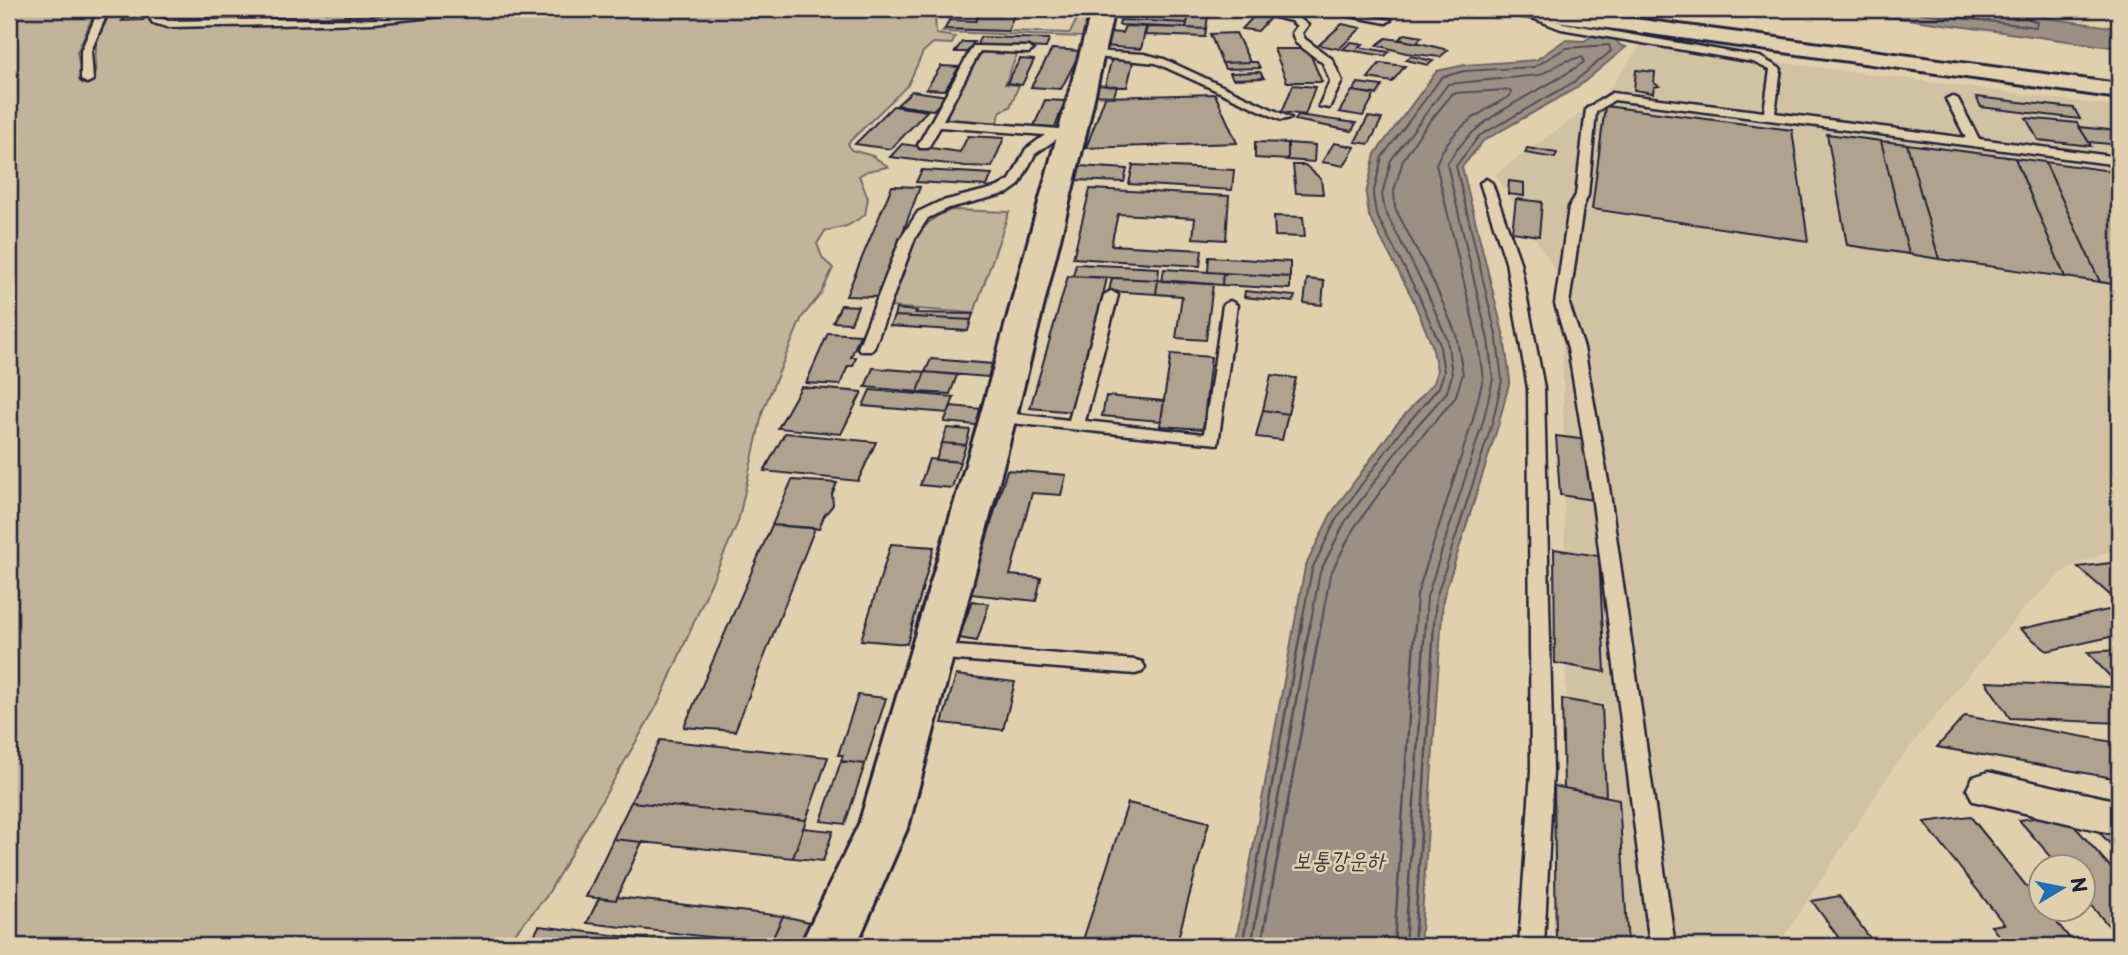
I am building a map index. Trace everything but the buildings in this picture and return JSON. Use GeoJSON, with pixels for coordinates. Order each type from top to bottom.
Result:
{"type":"FeatureCollection","features":[{"type":"Feature","properties":{"kind":"street"},"geometry":{"type":"LineString","coordinates":[[1513,9],[2119,92]]}},
{"type":"Feature","properties":{"kind":"street"},"geometry":{"type":"LineString","coordinates":[[828,946],[884,824],[998,417],[1064,134],[1103,10]]}},
{"type":"Feature","properties":{"kind":"street"},"geometry":{"type":"LineString","coordinates":[[1988,789],[2119,818]]}},
{"type":"Feature","properties":{"kind":"lane"},"geometry":{"type":"LineString","coordinates":[[87,80],[86,51],[104,9]]}},
{"type":"Feature","properties":{"kind":"lane"},"geometry":{"type":"LineString","coordinates":[[160,9],[154,17],[167,24],[374,20],[479,9]]}},
{"type":"Feature","properties":{"kind":"lane"},"geometry":{"type":"LineString","coordinates":[[1034,9],[1103,10]]}},
{"type":"Feature","properties":{"kind":"lane"},"geometry":{"type":"LineString","coordinates":[[1244,9],[1294,19],[1303,25],[1297,33],[1300,41],[1328,61],[1336,81],[1325,106]]}},
{"type":"Feature","properties":{"kind":"lane"},"geometry":{"type":"LineString","coordinates":[[1318,9],[1386,20]]}},
{"type":"Feature","properties":{"kind":"lane"},"geometry":{"type":"LineString","coordinates":[[1518,10],[1561,26],[1756,59],[1776,69],[1769,115]]}},
{"type":"Feature","properties":{"kind":"lane"},"geometry":{"type":"LineString","coordinates":[[924,145],[977,48],[1028,50]]}},
{"type":"Feature","properties":{"kind":"lane"},"geometry":{"type":"LineString","coordinates":[[1091,54],[1144,57],[1160,61],[1285,118]]}},
{"type":"Feature","properties":{"kind":"lane"},"geometry":{"type":"LineString","coordinates":[[1663,946],[1600,487],[1576,348],[1562,303],[1576,207],[1582,195],[1590,111],[1612,96],[2119,161]]}},
{"type":"Feature","properties":{"kind":"lane"},"geometry":{"type":"LineString","coordinates":[[1952,99],[1974,142]]}},
{"type":"Feature","properties":{"kind":"lane"},"geometry":{"type":"LineString","coordinates":[[935,123],[1064,134]]}},
{"type":"Feature","properties":{"kind":"lane"},"geometry":{"type":"LineString","coordinates":[[866,348],[908,237],[923,215],[944,205],[1003,190],[1015,182],[1030,152],[1064,134]]}},
{"type":"Feature","properties":{"kind":"lane"},"geometry":{"type":"LineString","coordinates":[[1486,183],[1513,262],[1536,388],[1542,771],[1532,946]]}},
{"type":"Feature","properties":{"kind":"lane"},"geometry":{"type":"LineString","coordinates":[[1076,425],[1111,295]]}},
{"type":"Feature","properties":{"kind":"lane"},"geometry":{"type":"LineString","coordinates":[[998,417],[1212,440],[1230,304]]}},
{"type":"Feature","properties":{"kind":"lane"},"geometry":{"type":"LineString","coordinates":[[932,652],[1135,667]]}},
{"type":"Feature","properties":{"kind":"shaded area"},"geometry":{"type":"Polygon","coordinates":[[[9,9],[96,9],[77,52],[83,84],[95,81],[96,43],[112,9],[301,9],[343,13],[385,9],[930,9],[935,15],[936,34],[955,37],[952,44],[933,43],[923,52],[908,85],[848,143],[851,150],[873,156],[888,167],[867,171],[859,176],[868,198],[865,215],[847,226],[825,231],[817,244],[823,259],[833,268],[821,294],[802,317],[763,410],[738,522],[659,702],[546,897],[504,946],[9,946],[9,9]]]}},
{"type":"Feature","properties":{"kind":"shaded area"},"geometry":{"type":"Polygon","coordinates":[[[1079,15],[1090,15],[1084,37],[942,32],[944,29],[1070,33],[1079,15]]]}},
{"type":"Feature","properties":{"kind":"shaded area"},"geometry":{"type":"Polygon","coordinates":[[[1642,44],[2119,107],[2119,547],[2067,569],[2024,608],[1894,767],[1778,946],[1569,946],[1562,281],[1495,174],[1602,98],[1642,44]]]}},
{"type":"Feature","properties":{"kind":"shaded area"},"geometry":{"type":"Polygon","coordinates":[[[979,51],[1018,52],[1005,84],[1019,85],[1010,107],[1001,111],[997,122],[987,124],[947,120],[948,116],[941,114],[979,51]]]}},
{"type":"Feature","properties":{"kind":"shaded area"},"geometry":{"type":"Polygon","coordinates":[[[953,210],[1009,212],[974,313],[888,307],[903,264],[918,236],[927,224],[939,215],[953,210]]]}},
{"type":"Feature","properties":{"kind":"water"},"geometry":{"type":"Polygon","coordinates":[[[1833,9],[2019,9],[2053,19],[2119,28],[2119,48],[1833,9]]]}},
{"type":"Feature","properties":{"kind":"water","name":"보통강운하"},"geometry":{"type":"Polygon","coordinates":[[[1592,36],[1615,39],[1621,46],[1626,47],[1578,87],[1483,141],[1462,167],[1504,337],[1510,380],[1443,599],[1420,946],[1235,946],[1305,567],[1331,514],[1395,426],[1434,382],[1437,370],[1432,345],[1412,297],[1369,216],[1366,194],[1375,154],[1437,71],[1465,65],[1536,60],[1565,40],[1584,41],[1592,36]]]}}]}
